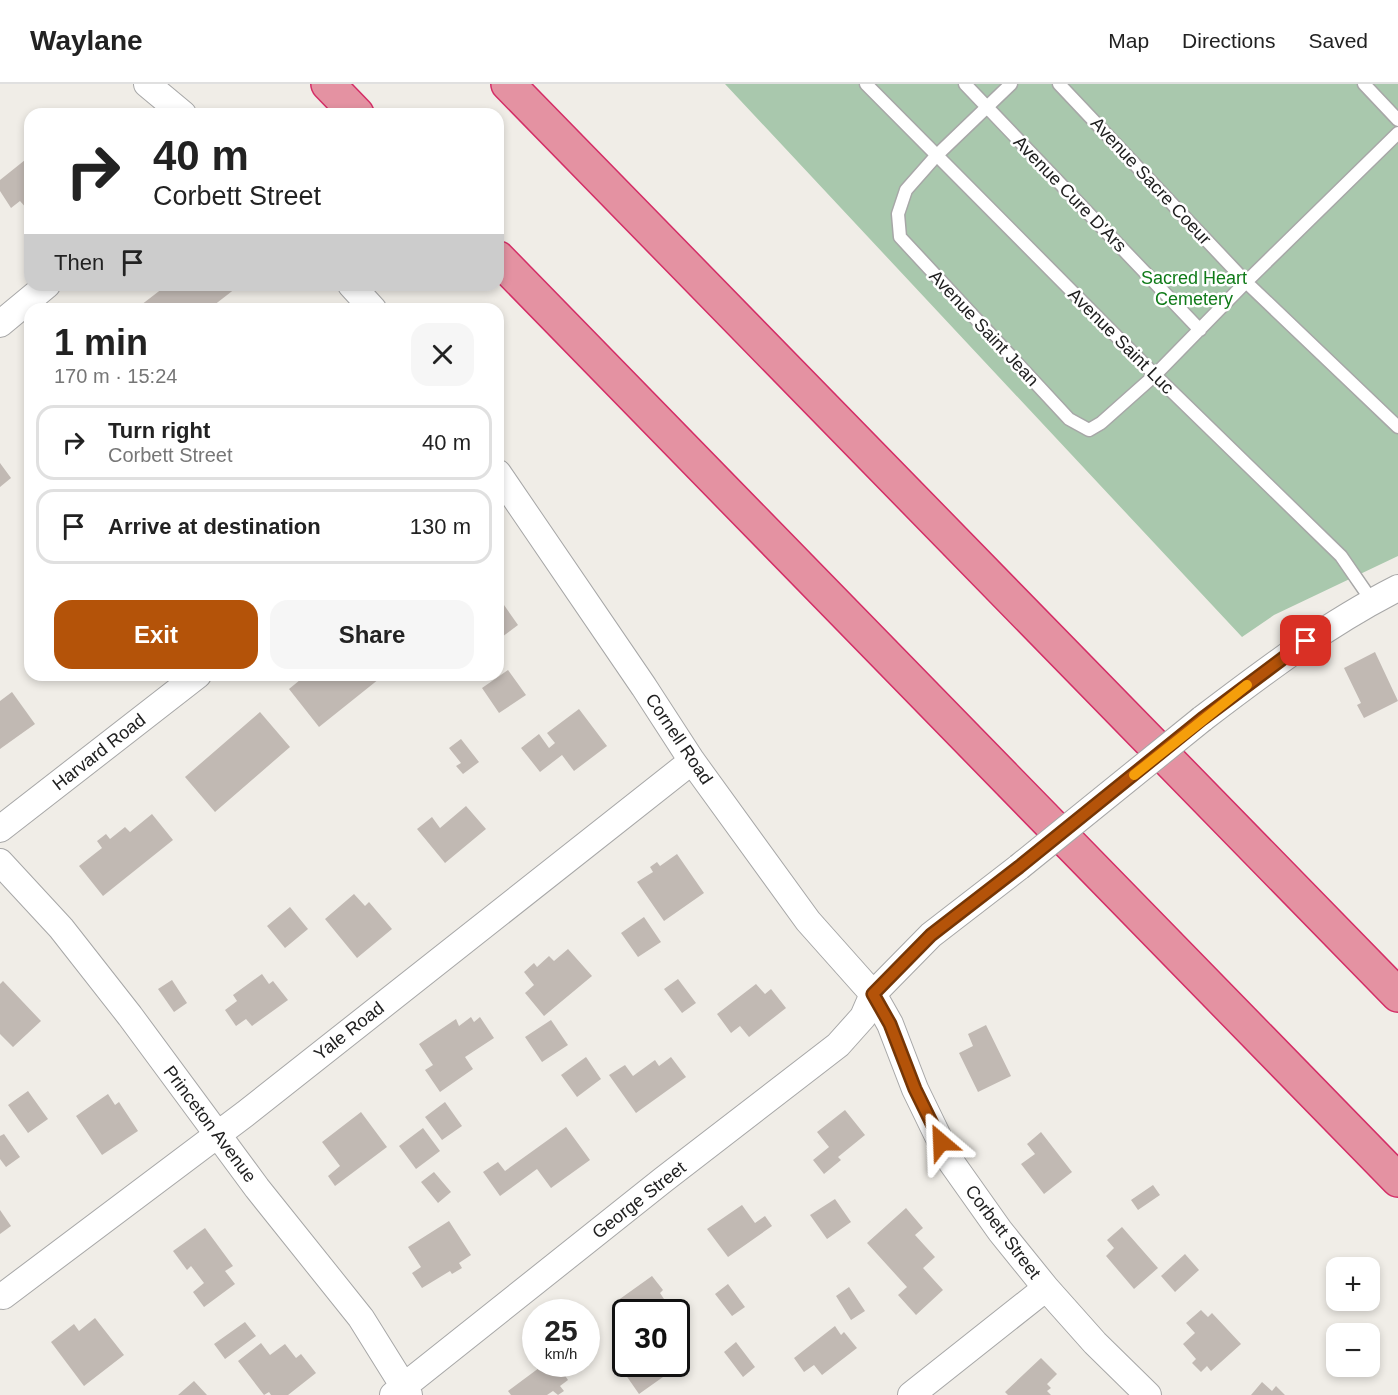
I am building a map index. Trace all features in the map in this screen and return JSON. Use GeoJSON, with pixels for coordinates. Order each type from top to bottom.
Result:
{"type":"FeatureCollection","features":[{"type":"Feature","properties":{"kind":"highway"},"geometry":{"type":"LineString","coordinates":[[328,84],[351,108]]}},
{"type":"Feature","properties":{"kind":"highway"},"geometry":{"type":"LineString","coordinates":[[508,84],[1398,995]]}},
{"type":"Feature","properties":{"kind":"highway"},"geometry":{"type":"LineString","coordinates":[[504,264],[1398,1180]]}},
{"type":"Feature","properties":{"kind":"street"},"geometry":{"type":"LineString","coordinates":[[147,84],[176,108]]}},
{"type":"Feature","properties":{"kind":"street"},"geometry":{"type":"LineString","coordinates":[[25,303],[40,291]]}},
{"type":"Feature","properties":{"kind":"street"},"geometry":{"type":"LineString","coordinates":[[356,291],[368,303]]}},
{"type":"Feature","properties":{"kind":"street"},"geometry":{"type":"LineString","coordinates":[[0,324],[24,304]]}},
{"type":"Feature","properties":{"kind":"street","name":"Cornell Road"},"geometry":{"type":"LineString","coordinates":[[504,482],[692,761],[808,921],[873,994]]}},
{"type":"Feature","properties":{"kind":"street"},"geometry":{"type":"LineString","coordinates":[[873,994],[931,935],[1202,719],[1306,641],[1398,588]]}},
{"type":"Feature","properties":{"kind":"street","name":"Harvard Road"},"geometry":{"type":"LineString","coordinates":[[0,829],[190,681]]}},
{"type":"Feature","properties":{"kind":"street","name":"Yale Road"},"geometry":{"type":"LineString","coordinates":[[3,1296],[218,1134],[692,761]]}},
{"type":"Feature","properties":{"kind":"street","name":"Princeton Avenue"},"geometry":{"type":"LineString","coordinates":[[0,862],[61,928],[130,1016],[257,1188],[361,1318],[402,1392]]}},
{"type":"Feature","properties":{"kind":"street","name":"Corbett Street"},"geometry":{"type":"LineString","coordinates":[[873,994],[890,1024],[915,1089],[949,1159],[1000,1231],[1046,1288],[1095,1343],[1148,1395]]}},
{"type":"Feature","properties":{"kind":"street","name":"George Street"},"geometry":{"type":"LineString","coordinates":[[402,1392],[838,1045],[862,1017],[873,994]]}},
{"type":"Feature","properties":{"kind":"street"},"geometry":{"type":"LineString","coordinates":[[911,1395],[1046,1288]]}},
{"type":"Feature","properties":{"kind":"lane","name":"Avenue Saint Luc"},"geometry":{"type":"LineString","coordinates":[[866,84],[1155,375],[1341,556],[1372,601]]}},
{"type":"Feature","properties":{"kind":"lane","name":"Avenue Cure D'Ars"},"geometry":{"type":"LineString","coordinates":[[965,84],[1200,330]]}},
{"type":"Feature","properties":{"kind":"lane"},"geometry":{"type":"LineString","coordinates":[[936,156],[1011,84]]}},
{"type":"Feature","properties":{"kind":"lane","name":"Avenue Sacre Coeur"},"geometry":{"type":"LineString","coordinates":[[1059,84],[1246,282],[1398,427]]}},
{"type":"Feature","properties":{"kind":"lane"},"geometry":{"type":"LineString","coordinates":[[1364,84],[1398,120]]}},
{"type":"Feature","properties":{"kind":"lane"},"geometry":{"type":"LineString","coordinates":[[1155,375],[1398,133]]}},
{"type":"Feature","properties":{"kind":"lane","name":"Avenue Saint Jean"},"geometry":{"type":"LineString","coordinates":[[936,156],[906,190],[898,214],[900,237],[1069,419],[1089,430],[1101,423],[1155,375]]}},
{"type":"Feature","properties":{"kind":"green space","name":"Sacred Heart Cemetery"},"geometry":{"type":"Polygon","coordinates":[[[725,84],[1398,84],[1398,556],[1274,615],[1242,637],[725,84]]]}},
{"type":"Feature","properties":{"kind":"building"},"geometry":{"type":"Polygon","coordinates":[[[24,161],[24,206],[20,201],[11,208],[0,191],[0,180],[24,161]]]}},
{"type":"Feature","properties":{"kind":"building"},"geometry":{"type":"Polygon","coordinates":[[[159,291],[232,291],[217,303],[144,303],[159,291]]]}},
{"type":"Feature","properties":{"kind":"building"},"geometry":{"type":"Polygon","coordinates":[[[0,463],[11,478],[0,487],[0,463]]]}},
{"type":"Feature","properties":{"kind":"building"},"geometry":{"type":"Polygon","coordinates":[[[504,605],[518,625],[504,636],[504,605]]]}},
{"type":"Feature","properties":{"kind":"building"},"geometry":{"type":"Polygon","coordinates":[[[1375,652],[1398,701],[1364,718],[1357,705],[1361,703],[1344,668],[1375,652]]]}},
{"type":"Feature","properties":{"kind":"building"},"geometry":{"type":"Polygon","coordinates":[[[508,670],[526,695],[499,713],[482,688],[492,681],[504,681],[504,673],[508,670]]]}},
{"type":"Feature","properties":{"kind":"building"},"geometry":{"type":"Polygon","coordinates":[[[299,681],[376,681],[319,727],[289,689],[299,681]]]}},
{"type":"Feature","properties":{"kind":"building"},"geometry":{"type":"Polygon","coordinates":[[[12,692],[35,724],[0,749],[0,701],[12,692]]]}},
{"type":"Feature","properties":{"kind":"building"},"geometry":{"type":"Polygon","coordinates":[[[579,709],[607,746],[574,771],[562,755],[540,772],[521,748],[539,734],[549,748],[555,743],[547,733],[579,709]]]}},
{"type":"Feature","properties":{"kind":"building"},"geometry":{"type":"Polygon","coordinates":[[[260,712],[290,747],[215,812],[185,777],[260,712]]]}},
{"type":"Feature","properties":{"kind":"building"},"geometry":{"type":"Polygon","coordinates":[[[461,739],[479,762],[463,774],[456,766],[461,763],[449,748],[461,739]]]}},
{"type":"Feature","properties":{"kind":"building"},"geometry":{"type":"Polygon","coordinates":[[[466,806],[486,829],[445,863],[417,829],[432,817],[440,828],[466,806]]]}},
{"type":"Feature","properties":{"kind":"building"},"geometry":{"type":"Polygon","coordinates":[[[152,814],[173,840],[103,896],[79,866],[102,848],[97,841],[106,834],[110,839],[125,827],[130,832],[152,814]]]}},
{"type":"Feature","properties":{"kind":"building"},"geometry":{"type":"Polygon","coordinates":[[[677,854],[704,893],[664,921],[637,882],[653,872],[650,867],[657,862],[660,866],[677,854]]]}},
{"type":"Feature","properties":{"kind":"building"},"geometry":{"type":"Polygon","coordinates":[[[354,894],[365,906],[369,902],[392,929],[357,958],[325,919],[354,894]]]}},
{"type":"Feature","properties":{"kind":"building"},"geometry":{"type":"Polygon","coordinates":[[[290,907],[308,929],[285,948],[267,926],[290,907]]]}},
{"type":"Feature","properties":{"kind":"building"},"geometry":{"type":"Polygon","coordinates":[[[644,917],[661,942],[638,957],[621,933],[644,917]]]}},
{"type":"Feature","properties":{"kind":"building"},"geometry":{"type":"Polygon","coordinates":[[[568,949],[592,976],[544,1016],[525,993],[534,985],[524,972],[534,963],[537,967],[549,956],[554,961],[568,949]]]}},
{"type":"Feature","properties":{"kind":"building"},"geometry":{"type":"Polygon","coordinates":[[[262,974],[269,984],[273,981],[288,1000],[252,1026],[246,1019],[236,1026],[225,1010],[237,1001],[233,995],[262,974]]]}},
{"type":"Feature","properties":{"kind":"building"},"geometry":{"type":"Polygon","coordinates":[[[678,979],[696,1003],[682,1013],[664,989],[678,979]]]}},
{"type":"Feature","properties":{"kind":"building"},"geometry":{"type":"Polygon","coordinates":[[[172,980],[187,1003],[174,1012],[158,989],[172,980]]]}},
{"type":"Feature","properties":{"kind":"building"},"geometry":{"type":"Polygon","coordinates":[[[3,981],[41,1021],[13,1047],[0,1034],[0,984],[3,981]]]}},
{"type":"Feature","properties":{"kind":"building"},"geometry":{"type":"Polygon","coordinates":[[[756,984],[765,994],[771,989],[786,1008],[749,1037],[740,1026],[731,1033],[717,1014],[756,984]]]}},
{"type":"Feature","properties":{"kind":"building"},"geometry":{"type":"Polygon","coordinates":[[[471,1017],[474,1022],[480,1017],[494,1038],[465,1057],[473,1069],[440,1092],[425,1070],[433,1065],[419,1044],[456,1019],[459,1026],[471,1017]]]}},
{"type":"Feature","properties":{"kind":"building"},"geometry":{"type":"Polygon","coordinates":[[[551,1020],[568,1045],[542,1062],[525,1037],[551,1020]]]}},
{"type":"Feature","properties":{"kind":"building"},"geometry":{"type":"Polygon","coordinates":[[[986,1025],[1011,1076],[978,1092],[959,1053],[973,1046],[968,1034],[986,1025]]]}},
{"type":"Feature","properties":{"kind":"building"},"geometry":{"type":"Polygon","coordinates":[[[586,1057],[601,1079],[577,1097],[561,1075],[586,1057]]]}},
{"type":"Feature","properties":{"kind":"building"},"geometry":{"type":"Polygon","coordinates":[[[671,1057],[686,1077],[636,1113],[609,1075],[625,1065],[633,1076],[655,1060],[659,1066],[671,1057]]]}},
{"type":"Feature","properties":{"kind":"building"},"geometry":{"type":"Polygon","coordinates":[[[28,1091],[48,1119],[28,1133],[8,1105],[28,1091]]]}},
{"type":"Feature","properties":{"kind":"building"},"geometry":{"type":"Polygon","coordinates":[[[108,1094],[115,1105],[119,1102],[138,1131],[102,1155],[76,1116],[108,1094]]]}},
{"type":"Feature","properties":{"kind":"building"},"geometry":{"type":"Polygon","coordinates":[[[445,1102],[462,1126],[442,1140],[425,1117],[445,1102]]]}},
{"type":"Feature","properties":{"kind":"building"},"geometry":{"type":"Polygon","coordinates":[[[845,1110],[865,1135],[838,1157],[841,1160],[824,1174],[813,1160],[829,1147],[817,1132],[845,1110]]]}},
{"type":"Feature","properties":{"kind":"building"},"geometry":{"type":"Polygon","coordinates":[[[361,1112],[387,1147],[335,1186],[328,1176],[340,1166],[322,1142],[361,1112]]]}},
{"type":"Feature","properties":{"kind":"building"},"geometry":{"type":"Polygon","coordinates":[[[566,1127],[590,1160],[551,1188],[537,1169],[500,1196],[483,1172],[498,1162],[505,1171],[566,1127]]]}},
{"type":"Feature","properties":{"kind":"building"},"geometry":{"type":"Polygon","coordinates":[[[423,1128],[440,1151],[416,1169],[399,1146],[423,1128]]]}},
{"type":"Feature","properties":{"kind":"building"},"geometry":{"type":"Polygon","coordinates":[[[1041,1132],[1072,1172],[1044,1194],[1021,1164],[1035,1154],[1027,1144],[1041,1132]]]}},
{"type":"Feature","properties":{"kind":"building"},"geometry":{"type":"Polygon","coordinates":[[[4,1134],[20,1157],[6,1167],[0,1159],[0,1136],[4,1134]]]}},
{"type":"Feature","properties":{"kind":"building"},"geometry":{"type":"Polygon","coordinates":[[[434,1172],[451,1192],[438,1203],[421,1182],[434,1172]]]}},
{"type":"Feature","properties":{"kind":"building"},"geometry":{"type":"Polygon","coordinates":[[[1153,1185],[1160,1195],[1138,1210],[1131,1200],[1153,1185]]]}},
{"type":"Feature","properties":{"kind":"building"},"geometry":{"type":"Polygon","coordinates":[[[835,1199],[851,1222],[827,1239],[810,1215],[835,1199]]]}},
{"type":"Feature","properties":{"kind":"building"},"geometry":{"type":"Polygon","coordinates":[[[742,1205],[755,1223],[765,1216],[772,1226],[728,1257],[707,1229],[742,1205]]]}},
{"type":"Feature","properties":{"kind":"building"},"geometry":{"type":"Polygon","coordinates":[[[906,1208],[923,1228],[915,1235],[935,1257],[923,1268],[943,1290],[916,1315],[898,1295],[907,1287],[867,1243],[906,1208]]]}},
{"type":"Feature","properties":{"kind":"building"},"geometry":{"type":"Polygon","coordinates":[[[0,1210],[11,1226],[0,1234],[0,1210]]]}},
{"type":"Feature","properties":{"kind":"building"},"geometry":{"type":"Polygon","coordinates":[[[449,1221],[471,1255],[459,1263],[462,1268],[452,1274],[450,1271],[422,1288],[412,1273],[421,1267],[408,1247],[449,1221]]]}},
{"type":"Feature","properties":{"kind":"building"},"geometry":{"type":"Polygon","coordinates":[[[1122,1227],[1158,1268],[1134,1289],[1106,1256],[1114,1248],[1107,1240],[1122,1227]]]}},
{"type":"Feature","properties":{"kind":"building"},"geometry":{"type":"Polygon","coordinates":[[[205,1228],[233,1266],[225,1271],[235,1284],[204,1307],[193,1292],[204,1283],[191,1266],[187,1270],[173,1251],[205,1228]]]}},
{"type":"Feature","properties":{"kind":"building"},"geometry":{"type":"Polygon","coordinates":[[[1185,1254],[1199,1270],[1175,1292],[1161,1276],[1185,1254]]]}},
{"type":"Feature","properties":{"kind":"building"},"geometry":{"type":"Polygon","coordinates":[[[652,1276],[663,1290],[660,1293],[664,1299],[620,1299],[652,1276]]]}},
{"type":"Feature","properties":{"kind":"building"},"geometry":{"type":"Polygon","coordinates":[[[728,1284],[745,1307],[732,1316],[715,1294],[728,1284]]]}},
{"type":"Feature","properties":{"kind":"building"},"geometry":{"type":"Polygon","coordinates":[[[849,1287],[865,1311],[851,1320],[836,1296],[849,1287]]]}},
{"type":"Feature","properties":{"kind":"building"},"geometry":{"type":"Polygon","coordinates":[[[1201,1310],[1208,1317],[1212,1313],[1241,1344],[1211,1371],[1207,1366],[1201,1372],[1192,1363],[1196,1359],[1183,1344],[1195,1333],[1186,1323],[1201,1310]]]}},
{"type":"Feature","properties":{"kind":"building"},"geometry":{"type":"Polygon","coordinates":[[[95,1318],[124,1355],[84,1386],[51,1342],[74,1324],[79,1331],[95,1318]]]}},
{"type":"Feature","properties":{"kind":"building"},"geometry":{"type":"Polygon","coordinates":[[[245,1322],[256,1336],[225,1359],[214,1344],[245,1322]]]}},
{"type":"Feature","properties":{"kind":"building"},"geometry":{"type":"Polygon","coordinates":[[[835,1326],[841,1335],[844,1332],[857,1348],[822,1375],[814,1365],[804,1372],[794,1358],[835,1326]]]}},
{"type":"Feature","properties":{"kind":"building"},"geometry":{"type":"Polygon","coordinates":[[[736,1342],[755,1367],[743,1377],[724,1352],[736,1342]]]}},
{"type":"Feature","properties":{"kind":"building"},"geometry":{"type":"Polygon","coordinates":[[[261,1343],[270,1355],[285,1344],[296,1358],[301,1354],[316,1373],[288,1395],[271,1395],[269,1392],[264,1395],[238,1361],[261,1343]]]}},
{"type":"Feature","properties":{"kind":"building"},"geometry":{"type":"Polygon","coordinates":[[[1041,1358],[1057,1374],[1047,1384],[1051,1388],[1047,1391],[1051,1395],[1008,1395],[1005,1392],[1041,1358]]]}},
{"type":"Feature","properties":{"kind":"building"},"geometry":{"type":"Polygon","coordinates":[[[527,1377],[566,1377],[568,1380],[560,1386],[564,1391],[558,1395],[553,1391],[547,1395],[511,1395],[508,1391],[527,1377]]]}},
{"type":"Feature","properties":{"kind":"building"},"geometry":{"type":"Polygon","coordinates":[[[627,1377],[663,1377],[639,1394],[627,1377]]]}},
{"type":"Feature","properties":{"kind":"building"},"geometry":{"type":"Polygon","coordinates":[[[194,1381],[207,1395],[178,1395],[194,1381]]]}},
{"type":"Feature","properties":{"kind":"building"},"geometry":{"type":"Polygon","coordinates":[[[1262,1382],[1272,1391],[1276,1386],[1285,1395],[1251,1395],[1262,1382]]]}},
{"type":"Feature","properties":{"kind":"slow traffic"},"geometry":{"type":"LineString","coordinates":[[1134,775],[1247,685]]}},
{"type":"Feature","properties":{"kind":"route"},"geometry":{"type":"LineString","coordinates":[[941,1142],[915,1089],[890,1024],[873,994],[931,935],[1202,719],[1306,641]]}}]}
